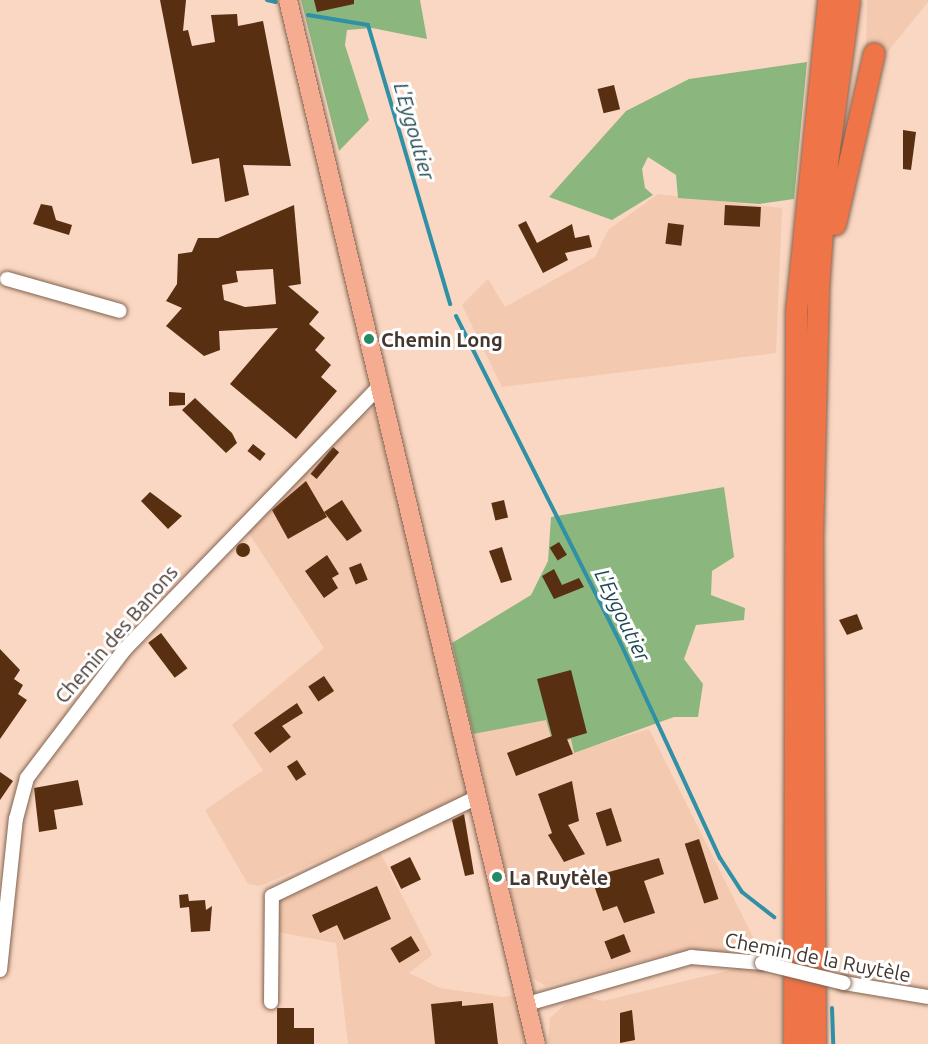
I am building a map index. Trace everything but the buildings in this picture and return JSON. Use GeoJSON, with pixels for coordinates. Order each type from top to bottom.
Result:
{"type":"FeatureCollection","features":[{"type":"Feature","properties":{"kind":"highway"},"geometry":{"type":"LineString","coordinates":[[794,1044],[791,536],[796,311],[828,0]]}},
{"type":"Feature","properties":{"kind":"highway"},"geometry":{"type":"LineString","coordinates":[[815,1044],[815,398],[827,163],[849,0]]}},
{"type":"Feature","properties":{"kind":"highway"},"geometry":{"type":"LineString","coordinates":[[815,398],[842,182],[874,53]]}},
{"type":"Feature","properties":{"kind":"main road"},"geometry":{"type":"LineString","coordinates":[[288,0],[536,1044]]}},
{"type":"Feature","properties":{"kind":"street"},"geometry":{"type":"LineString","coordinates":[[7,279],[120,311]]}},
{"type":"Feature","properties":{"kind":"street","name":"Chemin des Banons"},"geometry":{"type":"LineString","coordinates":[[0,970],[14,831],[27,778],[124,650],[380,386]]}},
{"type":"Feature","properties":{"kind":"street"},"geometry":{"type":"LineString","coordinates":[[271,1002],[272,896],[478,797]]}},
{"type":"Feature","properties":{"kind":"street","name":"Chemin de la Ruytèle"},"geometry":{"type":"LineString","coordinates":[[527,1004],[691,957],[762,963],[844,983],[928,997]]}},
{"type":"Feature","properties":{"kind":"shaded area"},"geometry":{"type":"Polygon","coordinates":[[[867,0],[928,0],[928,2],[885,55],[866,50],[867,0]]]}},
{"type":"Feature","properties":{"kind":"shaded area"},"geometry":{"type":"Polygon","coordinates":[[[658,194],[782,208],[776,353],[502,387],[462,305],[488,279],[505,307],[595,257],[608,230],[658,194]]]}},
{"type":"Feature","properties":{"kind":"shaded area"},"geometry":{"type":"Polygon","coordinates":[[[374,408],[471,795],[260,886],[248,884],[205,810],[263,770],[232,725],[324,648],[246,529],[343,429],[374,408]]]}},
{"type":"Feature","properties":{"kind":"shaded area"},"geometry":{"type":"Polygon","coordinates":[[[546,719],[571,738],[574,752],[649,729],[762,955],[673,953],[546,986],[531,977],[473,734],[546,719]]]}},
{"type":"Feature","properties":{"kind":"shaded area"},"geometry":{"type":"Polygon","coordinates":[[[378,848],[432,955],[409,973],[440,988],[503,997],[520,994],[530,1044],[348,1044],[336,943],[278,932],[277,898],[378,848]]]}},
{"type":"Feature","properties":{"kind":"shaded area"},"geometry":{"type":"Polygon","coordinates":[[[739,968],[783,979],[783,1044],[548,1044],[550,1018],[577,994],[603,1001],[739,968]]]}},
{"type":"Feature","properties":{"kind":"green space"},"geometry":{"type":"Polygon","coordinates":[[[301,0],[420,0],[427,39],[372,28],[347,30],[345,45],[369,120],[339,151],[301,0]]]}},
{"type":"Feature","properties":{"kind":"green space"},"geometry":{"type":"Polygon","coordinates":[[[807,62],[794,199],[759,204],[678,198],[676,175],[648,157],[642,169],[645,188],[653,195],[612,220],[549,197],[626,111],[689,79],[807,62]]]}},
{"type":"Feature","properties":{"kind":"green space"},"geometry":{"type":"Polygon","coordinates":[[[724,487],[734,557],[712,571],[711,595],[745,608],[744,620],[696,625],[684,659],[703,684],[698,717],[674,717],[574,753],[571,739],[553,744],[546,720],[473,734],[452,643],[531,595],[548,561],[551,517],[724,487]]]}},
{"type":"Feature","properties":{"kind":"waterway","name":"L'Eygoutier"},"geometry":{"type":"LineString","coordinates":[[267,0],[276,2]]}},
{"type":"Feature","properties":{"kind":"waterway","name":"L'Eygoutier"},"geometry":{"type":"LineString","coordinates":[[308,15],[368,25],[450,304]]}},
{"type":"Feature","properties":{"kind":"waterway","name":"L'Eygoutier"},"geometry":{"type":"LineString","coordinates":[[456,316],[620,642],[720,858],[742,892],[774,917]]}},
{"type":"Feature","properties":{"kind":"waterway","name":"L'Eygoutier"},"geometry":{"type":"LineString","coordinates":[[832,1008],[833,1044]]}},
{"type":"Feature","properties":{"kind":"place","name":"Chemin Long"},"geometry":{"type":"Point","coordinates":[369,339]}},
{"type":"Feature","properties":{"kind":"place","name":"La Ruytèle"},"geometry":{"type":"Point","coordinates":[497,877]}}]}
